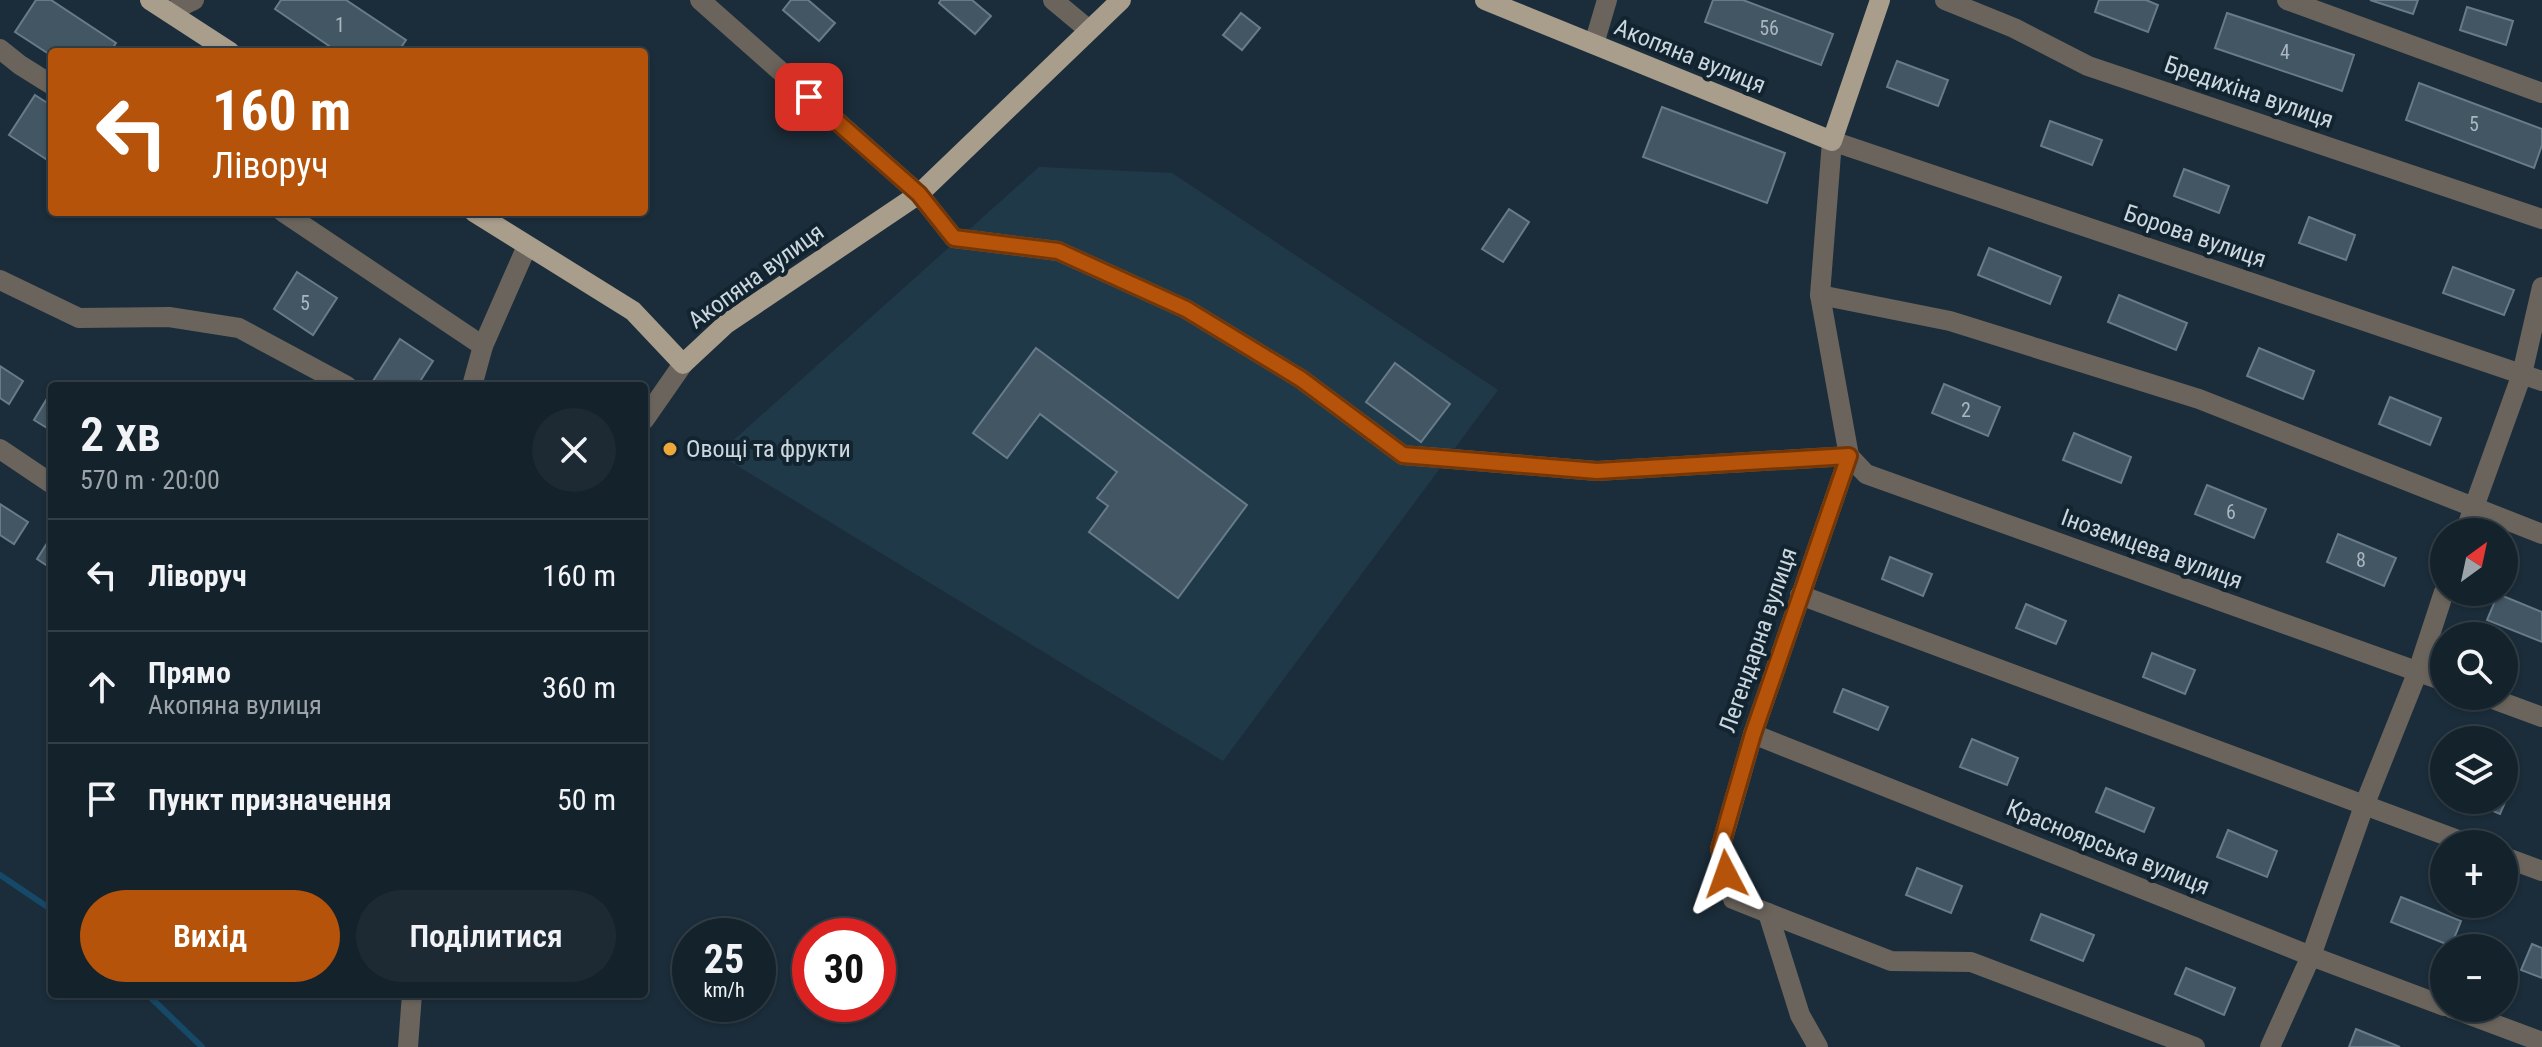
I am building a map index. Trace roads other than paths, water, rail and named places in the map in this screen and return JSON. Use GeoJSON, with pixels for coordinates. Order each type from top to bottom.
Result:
{"type":"FeatureCollection","features":[{"type":"Feature","properties":{"kind":"main road"},"geometry":{"type":"LineString","coordinates":[[150,0],[224,48]]}},
{"type":"Feature","properties":{"kind":"main road","name":"Акопяна вулиця"},"geometry":{"type":"LineString","coordinates":[[683,364],[726,324],[919,194],[1121,0]]}},
{"type":"Feature","properties":{"kind":"main road","name":"Акопяна вулиця"},"geometry":{"type":"LineString","coordinates":[[1485,0],[1832,141]]}},
{"type":"Feature","properties":{"kind":"main road"},"geometry":{"type":"LineString","coordinates":[[1832,141],[1880,0]]}},
{"type":"Feature","properties":{"kind":"main road"},"geometry":{"type":"LineString","coordinates":[[480,216],[633,311],[683,364]]}},
{"type":"Feature","properties":{"kind":"street"},"geometry":{"type":"LineString","coordinates":[[169,12],[194,0]]}},
{"type":"Feature","properties":{"kind":"street"},"geometry":{"type":"LineString","coordinates":[[700,0],[919,194],[954,238],[1058,251],[1186,309],[1301,379],[1403,455],[1597,471],[1849,456],[1820,295],[1832,141]]}},
{"type":"Feature","properties":{"kind":"street"},"geometry":{"type":"LineString","coordinates":[[1053,0],[1089,30]]}},
{"type":"Feature","properties":{"kind":"street"},"geometry":{"type":"LineString","coordinates":[[1594,44],[1607,0]]}},
{"type":"Feature","properties":{"kind":"street","name":"Бредихіна вулиця"},"geometry":{"type":"LineString","coordinates":[[1945,0],[2014,28],[2088,66],[2542,219]]}},
{"type":"Feature","properties":{"kind":"street"},"geometry":{"type":"LineString","coordinates":[[2287,0],[2542,93]]}},
{"type":"Feature","properties":{"kind":"street"},"geometry":{"type":"LineString","coordinates":[[0,49],[48,82]]}},
{"type":"Feature","properties":{"kind":"street","name":"Борова вулиця"},"geometry":{"type":"LineString","coordinates":[[1832,141],[2542,381]]}},
{"type":"Feature","properties":{"kind":"street"},"geometry":{"type":"LineString","coordinates":[[289,216],[483,346]]}},
{"type":"Feature","properties":{"kind":"street"},"geometry":{"type":"LineString","coordinates":[[473,382],[483,346],[527,246]]}},
{"type":"Feature","properties":{"kind":"street"},"geometry":{"type":"LineString","coordinates":[[0,280],[79,318],[169,317],[239,328],[340,382]]}},
{"type":"Feature","properties":{"kind":"street"},"geometry":{"type":"LineString","coordinates":[[2470,518],[2522,374],[2542,287]]}},
{"type":"Feature","properties":{"kind":"street"},"geometry":{"type":"LineString","coordinates":[[1820,295],[1950,321],[2199,399],[2542,534]]}},
{"type":"Feature","properties":{"kind":"street","name":"Акопяна вулиця"},"geometry":{"type":"LineString","coordinates":[[648,414],[683,364]]}},
{"type":"Feature","properties":{"kind":"street"},"geometry":{"type":"LineString","coordinates":[[0,449],[48,481]]}},
{"type":"Feature","properties":{"kind":"street","name":"Легендарна вулиця"},"geometry":{"type":"LineString","coordinates":[[1768,913],[1733,899],[1720,849],[1753,734],[1849,456]]}},
{"type":"Feature","properties":{"kind":"street","name":"Іноземцева вулиця"},"geometry":{"type":"LineString","coordinates":[[1849,456],[1866,474],[2430,676]]}},
{"type":"Feature","properties":{"kind":"street"},"geometry":{"type":"LineString","coordinates":[[1800,595],[2430,830]]}},
{"type":"Feature","properties":{"kind":"street"},"geometry":{"type":"LineString","coordinates":[[2270,1047],[2311,956],[2439,606]]}},
{"type":"Feature","properties":{"kind":"street"},"geometry":{"type":"LineString","coordinates":[[2518,708],[2542,717]]}},
{"type":"Feature","properties":{"kind":"street","name":"Красноярська вулиця"},"geometry":{"type":"LineString","coordinates":[[1753,734],[2430,1001]]}},
{"type":"Feature","properties":{"kind":"street"},"geometry":{"type":"LineString","coordinates":[[2518,862],[2542,871]]}},
{"type":"Feature","properties":{"kind":"street"},"geometry":{"type":"LineString","coordinates":[[1768,913],[1800,1015],[1818,1047]]}},
{"type":"Feature","properties":{"kind":"street"},"geometry":{"type":"LineString","coordinates":[[1768,913],[1891,961],[1971,962],[2195,1047]]}},
{"type":"Feature","properties":{"kind":"street"},"geometry":{"type":"LineString","coordinates":[[408,1047],[412,998]]}},
{"type":"Feature","properties":{"kind":"street"},"geometry":{"type":"LineString","coordinates":[[2488,1022],[2542,1042]]}},
{"type":"Feature","properties":{"kind":"waterway"},"geometry":{"type":"LineString","coordinates":[[0,875],[48,907]]}},
{"type":"Feature","properties":{"kind":"waterway"},"geometry":{"type":"LineString","coordinates":[[151,998],[202,1047]]}},
{"type":"Feature","properties":{"kind":"place","name":"Овощі та фрукти"},"geometry":{"type":"Point","coordinates":[670,449]}}]}
